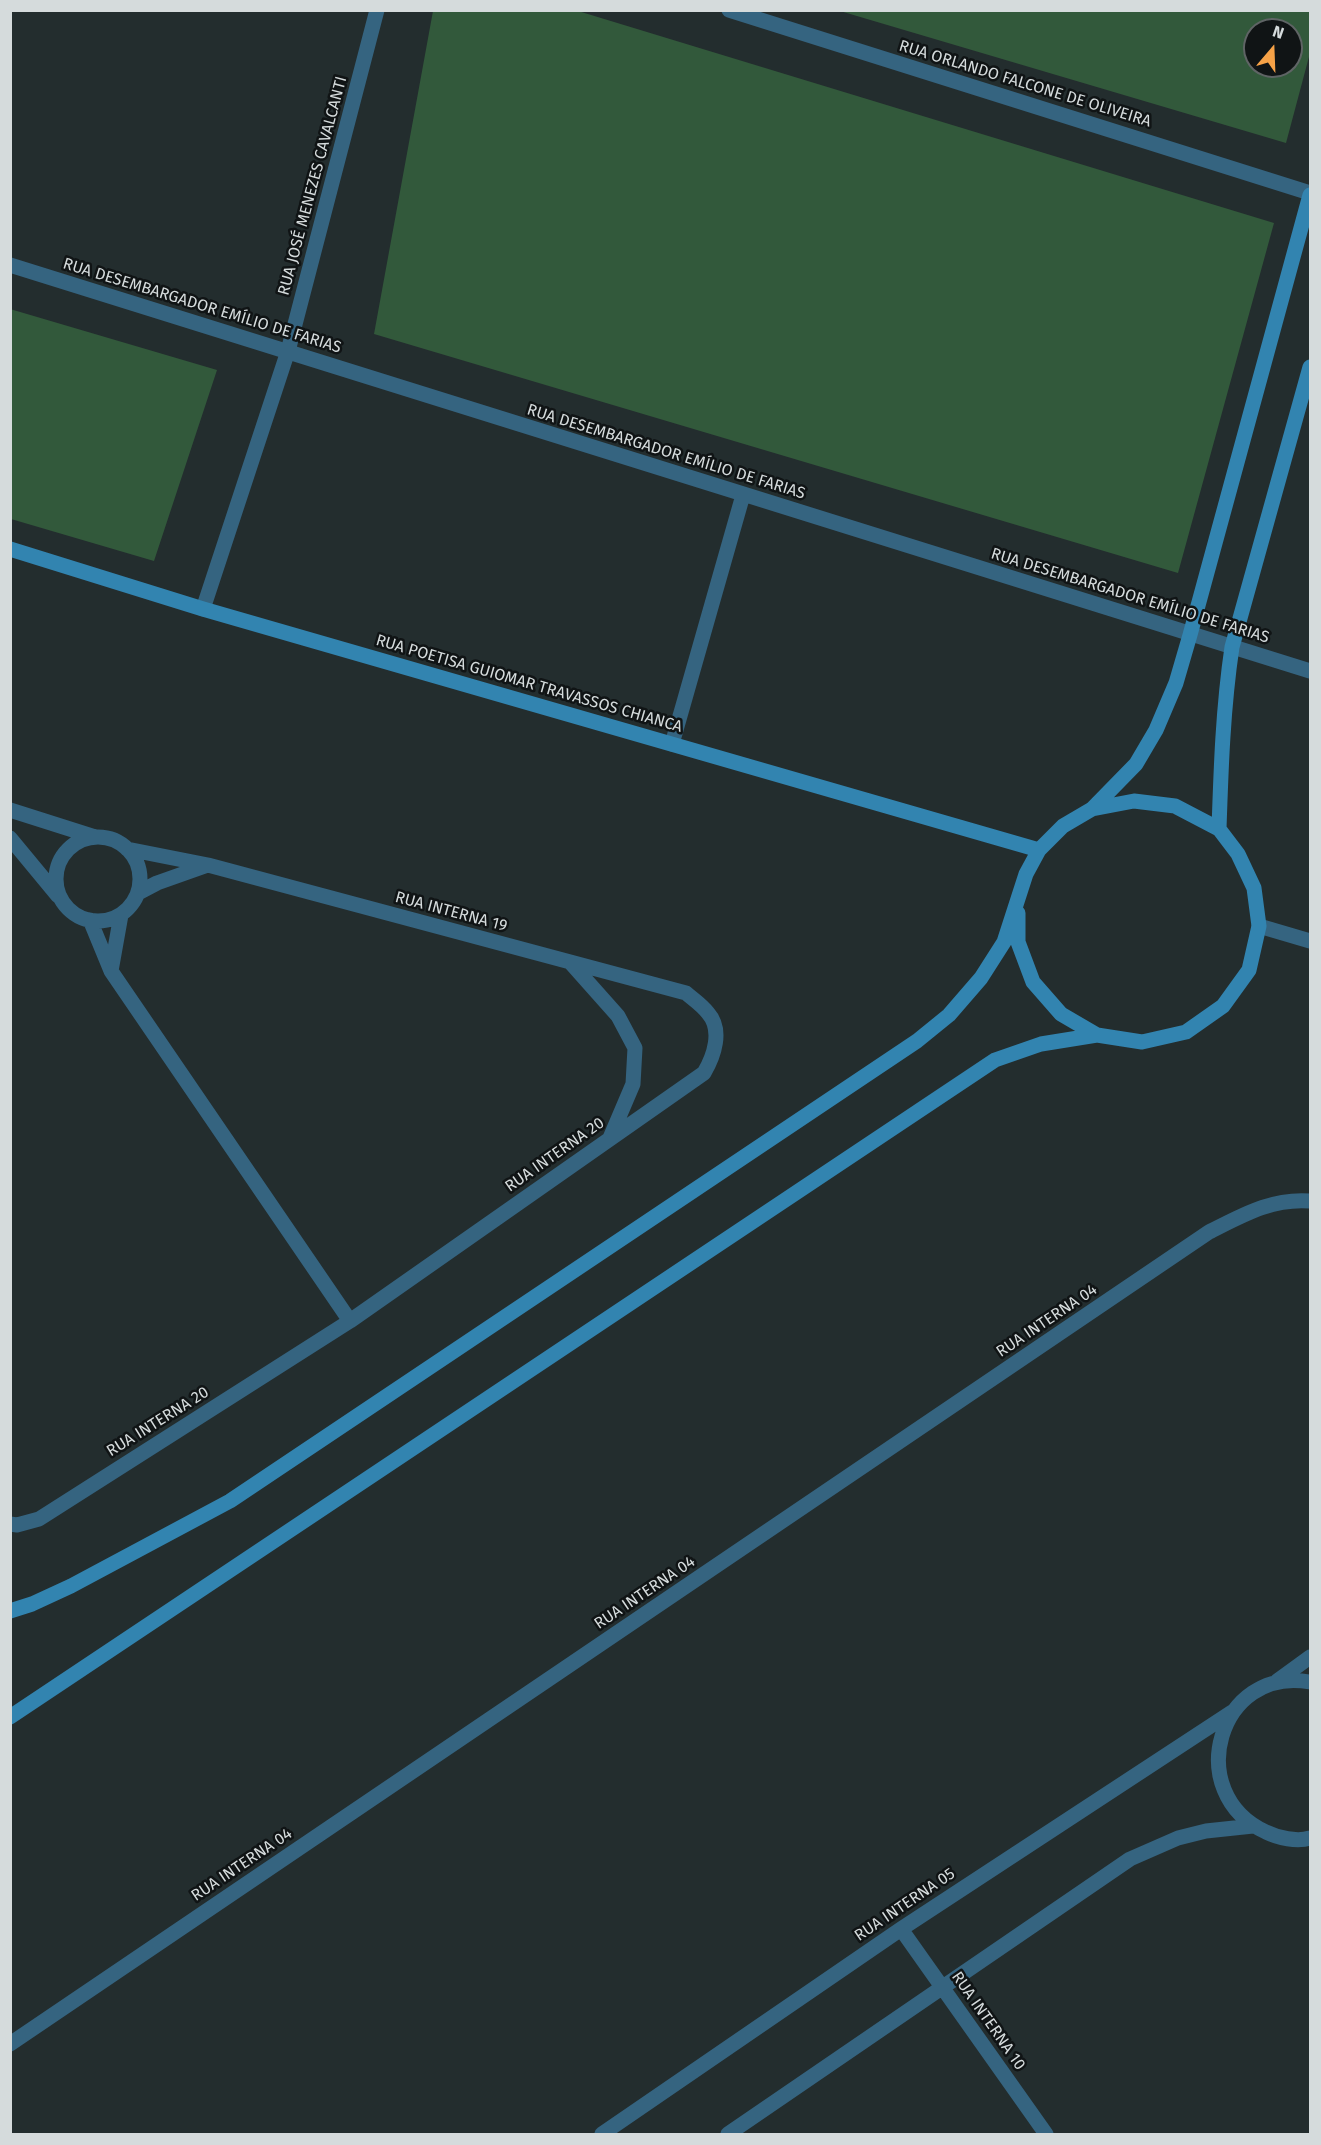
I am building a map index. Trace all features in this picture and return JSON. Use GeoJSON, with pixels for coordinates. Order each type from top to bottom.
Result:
{"type":"FeatureCollection","features":[{"type":"Feature","properties":{"kind":"main road"},"geometry":{"type":"LineString","coordinates":[[10,1611],[32,1604],[71,1586],[230,1501],[917,1041],[949,1015],[981,978],[1005,942],[1026,874],[1039,850],[1063,826],[1092,809],[1136,764],[1156,730],[1176,683],[1191,635],[1311,194]]}},
{"type":"Feature","properties":{"kind":"main road"},"geometry":{"type":"LineString","coordinates":[[1219,829],[1222,738],[1232,647],[1311,367]]}},
{"type":"Feature","properties":{"kind":"main road","name":"RUA POETISA GUIOMAR TRAVASSOS CHIANCA"},"geometry":{"type":"LineString","coordinates":[[10,549],[203,609],[1039,850]]}},
{"type":"Feature","properties":{"kind":"main road"},"geometry":{"type":"LineString","coordinates":[[10,1717],[995,1060],[1041,1044],[1098,1035],[1142,1042],[1186,1032],[1223,1006],[1249,970],[1259,926],[1254,888],[1238,854],[1219,829],[1175,806],[1134,801],[1092,809]]}},
{"type":"Feature","properties":{"kind":"main road"},"geometry":{"type":"LineString","coordinates":[[1018,900],[1018,942],[1033,982],[1061,1014],[1098,1035]]}},
{"type":"Feature","properties":{"kind":"street","name":"RUA JOSÉ MENEZES CAVALCANTI"},"geometry":{"type":"LineString","coordinates":[[203,609],[288,351],[377,10]]}},
{"type":"Feature","properties":{"kind":"street","name":"RUA ORLANDO FALCONE DE OLIVEIRA"},"geometry":{"type":"LineString","coordinates":[[729,10],[1311,194]]}},
{"type":"Feature","properties":{"kind":"street","name":"RUA DESEMBARGADOR EMÍLIO DE FARIAS"},"geometry":{"type":"LineString","coordinates":[[10,265],[1311,671]]}},
{"type":"Feature","properties":{"kind":"street"},"geometry":{"type":"LineString","coordinates":[[672,744],[743,495]]}},
{"type":"Feature","properties":{"kind":"street"},"geometry":{"type":"LineString","coordinates":[[10,810],[98,838],[113,840],[127,849],[138,867],[141,880],[138,893],[132,904],[121,915],[106,921],[90,921],[75,914],[63,903],[10,838]]}},
{"type":"Feature","properties":{"kind":"street"},"geometry":{"type":"LineString","coordinates":[[63,903],[57,889],[57,874],[61,859],[70,848],[83,840],[98,838]]}},
{"type":"Feature","properties":{"kind":"street","name":"RUA INTERNA 19"},"geometry":{"type":"LineString","coordinates":[[127,849],[208,865],[686,993]]}},
{"type":"Feature","properties":{"kind":"street"},"geometry":{"type":"LineString","coordinates":[[138,893],[157,883],[208,865]]}},
{"type":"Feature","properties":{"kind":"street"},"geometry":{"type":"LineString","coordinates":[[111,971],[121,915]]}},
{"type":"Feature","properties":{"kind":"street"},"geometry":{"type":"LineString","coordinates":[[90,921],[111,971],[350,1321]]}},
{"type":"Feature","properties":{"kind":"street"},"geometry":{"type":"LineString","coordinates":[[1259,926],[1311,941]]}},
{"type":"Feature","properties":{"kind":"street"},"geometry":{"type":"LineString","coordinates":[[570,962],[618,1016],[635,1048],[633,1084],[609,1139]]}},
{"type":"Feature","properties":{"kind":"street","name":"RUA INTERNA 20"},"geometry":{"type":"LineString","coordinates":[[10,1524],[17,1525],[39,1519],[350,1321],[704,1073],[714,1057],[716,1033],[710,1014],[686,993]]}},
{"type":"Feature","properties":{"kind":"street","name":"RUA INTERNA 04"},"geometry":{"type":"LineString","coordinates":[[10,2044],[1209,1232],[1252,1209],[1294,1200],[1311,1202]]}},
{"type":"Feature","properties":{"kind":"street"},"geometry":{"type":"LineString","coordinates":[[1274,1683],[1311,1658]]}},
{"type":"Feature","properties":{"kind":"street"},"geometry":{"type":"LineString","coordinates":[[1274,1683],[1300,1680],[1311,1682]]}},
{"type":"Feature","properties":{"kind":"street","name":"RUA INTERNA 05"},"geometry":{"type":"LineString","coordinates":[[602,2134],[901,1929],[1232,1712],[1251,1694],[1274,1683]]}},
{"type":"Feature","properties":{"kind":"street"},"geometry":{"type":"LineString","coordinates":[[1232,1712],[1221,1734],[1217,1760],[1221,1785],[1234,1808],[1252,1826],[1276,1836],[1309,1841]]}},
{"type":"Feature","properties":{"kind":"street"},"geometry":{"type":"LineString","coordinates":[[728,2134],[1130,1859],[1178,1838],[1206,1831],[1252,1826]]}},
{"type":"Feature","properties":{"kind":"street","name":"RUA INTERNA 10"},"geometry":{"type":"LineString","coordinates":[[901,1929],[1046,2134]]}},
{"type":"Feature","properties":{"kind":"green space"},"geometry":{"type":"Polygon","coordinates":[[[433,11],[578,11],[1274,223],[1178,573],[374,334],[433,11]]]}},
{"type":"Feature","properties":{"kind":"green space"},"geometry":{"type":"Polygon","coordinates":[[[840,11],[1310,11],[1310,53],[1286,143],[840,11]]]}},
{"type":"Feature","properties":{"kind":"green space"},"geometry":{"type":"Polygon","coordinates":[[[10,309],[217,370],[154,561],[11,519],[10,309]]]}}]}
